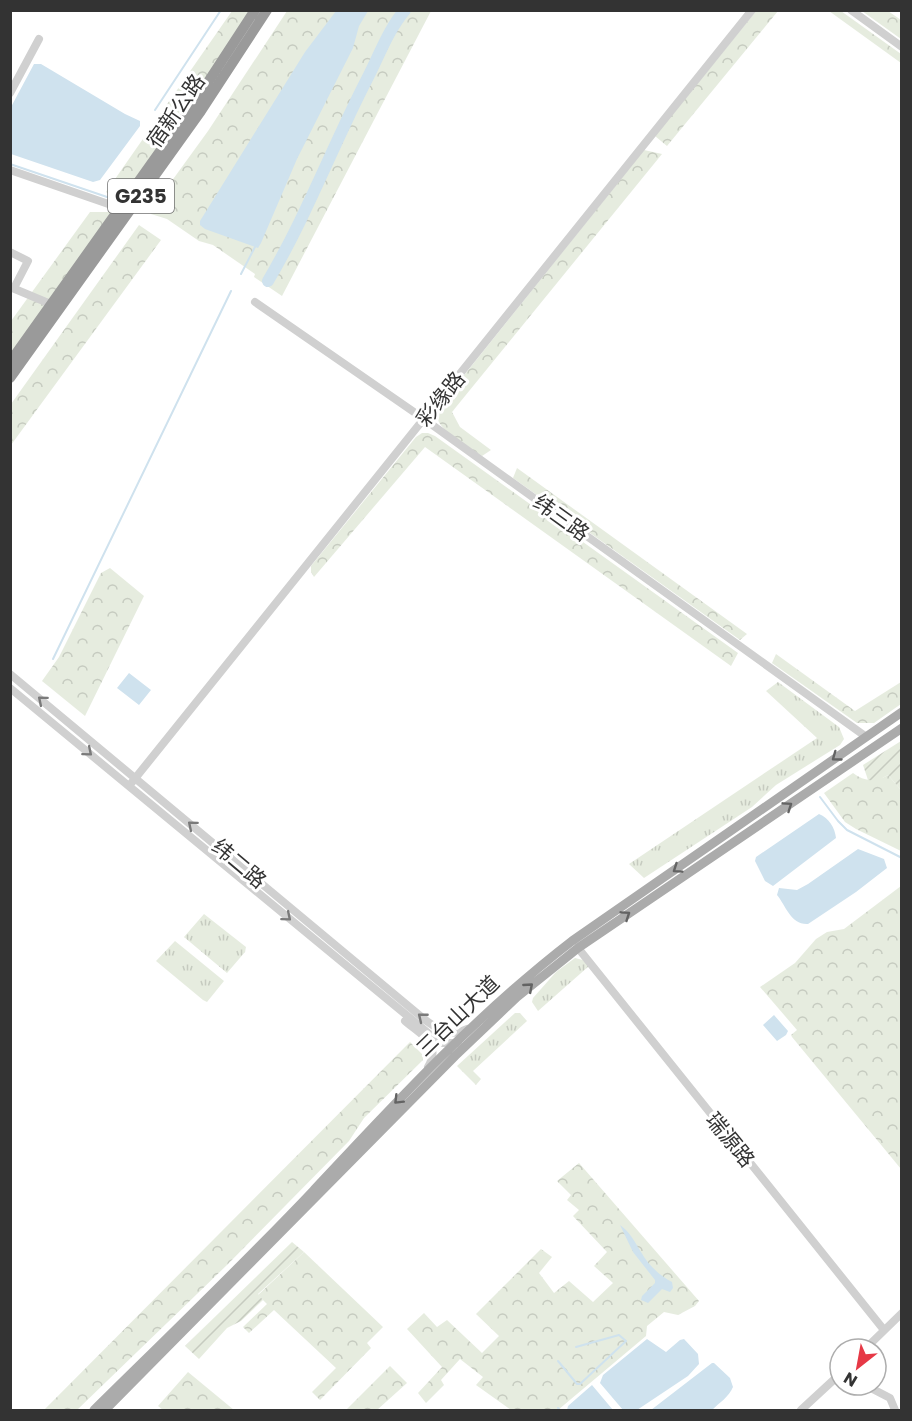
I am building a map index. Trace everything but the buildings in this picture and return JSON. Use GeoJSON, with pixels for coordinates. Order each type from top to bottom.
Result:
{"type":"FeatureCollection","features":[{"type":"Feature","properties":{"kind":"highway","name":"宿新公路"},"geometry":{"type":"LineString","coordinates":[[10,378],[120,208],[194,105],[255,10]]}},
{"type":"Feature","properties":{"kind":"highway","name":"宿新公路"},"geometry":{"type":"LineString","coordinates":[[10,362],[56,306],[201,111],[267,10]]}},
{"type":"Feature","properties":{"kind":"main road","name":"三台山大道"},"geometry":{"type":"LineString","coordinates":[[94,1410],[310,1193],[426,1071],[531,972],[902,712]]}},
{"type":"Feature","properties":{"kind":"main road","name":"三台山大道"},"geometry":{"type":"LineString","coordinates":[[105,1410],[494,1017],[578,948],[902,728]]}},
{"type":"Feature","properties":{"kind":"street","name":"彩缘路"},"geometry":{"type":"LineString","coordinates":[[129,786],[752,10]]}},
{"type":"Feature","properties":{"kind":"street"},"geometry":{"type":"LineString","coordinates":[[851,10],[902,47]]}},
{"type":"Feature","properties":{"kind":"street"},"geometry":{"type":"LineString","coordinates":[[10,93],[39,39]]}},
{"type":"Feature","properties":{"kind":"street"},"geometry":{"type":"LineString","coordinates":[[10,170],[120,208]]}},
{"type":"Feature","properties":{"kind":"street"},"geometry":{"type":"LineString","coordinates":[[10,252],[28,261],[12,287],[56,306]]}},
{"type":"Feature","properties":{"kind":"street","name":"纬三路"},"geometry":{"type":"LineString","coordinates":[[255,302],[424,419],[865,736]]}},
{"type":"Feature","properties":{"kind":"street","name":"纬二路"},"geometry":{"type":"LineString","coordinates":[[10,674],[435,1028],[446,1033],[455,1033],[473,1025]]}},
{"type":"Feature","properties":{"kind":"street","name":"纬二路"},"geometry":{"type":"LineString","coordinates":[[10,688],[432,1037],[443,1043],[454,1043]]}},
{"type":"Feature","properties":{"kind":"street","name":"瑞源路"},"geometry":{"type":"LineString","coordinates":[[578,948],[884,1330]]}},
{"type":"Feature","properties":{"kind":"street"},"geometry":{"type":"LineString","coordinates":[[368,984],[383,1003],[432,1046],[434,1053],[426,1071]]}},
{"type":"Feature","properties":{"kind":"street"},"geometry":{"type":"LineString","coordinates":[[454,1043],[475,1036]]}},
{"type":"Feature","properties":{"kind":"street"},"geometry":{"type":"LineString","coordinates":[[877,1337],[902,1313]]}},
{"type":"Feature","properties":{"kind":"street"},"geometry":{"type":"LineString","coordinates":[[801,1410],[828,1385]]}},
{"type":"Feature","properties":{"kind":"street"},"geometry":{"type":"LineString","coordinates":[[888,1397],[895,1410]]}},
{"type":"Feature","properties":{"kind":"green space"},"geometry":{"type":"Polygon","coordinates":[[[232,11],[250,11],[190,104],[122,198],[117,200],[106,192],[232,11]]]}},
{"type":"Feature","properties":{"kind":"green space"},"geometry":{"type":"Polygon","coordinates":[[[287,11],[431,11],[282,296],[213,245],[199,241],[167,219],[151,214],[150,211],[208,131],[287,11]]]}},
{"type":"Feature","properties":{"kind":"green space"},"geometry":{"type":"Polygon","coordinates":[[[756,11],[778,11],[667,146],[655,136],[756,11]]]}},
{"type":"Feature","properties":{"kind":"green space"},"geometry":{"type":"Polygon","coordinates":[[[829,11],[841,11],[901,54],[901,63],[829,11]]]}},
{"type":"Feature","properties":{"kind":"green space"},"geometry":{"type":"Polygon","coordinates":[[[862,11],[888,11],[901,20],[901,39],[862,11]]]}},
{"type":"Feature","properties":{"kind":"green space"},"geometry":{"type":"Polygon","coordinates":[[[644,150],[662,154],[452,412],[460,427],[491,450],[482,456],[445,430],[437,416],[437,409],[644,150]]]}},
{"type":"Feature","properties":{"kind":"green space"},"geometry":{"type":"Polygon","coordinates":[[[90,212],[112,212],[11,354],[11,321],[90,212]]]}},
{"type":"Feature","properties":{"kind":"green space"},"geometry":{"type":"Polygon","coordinates":[[[139,225],[161,240],[11,445],[11,404],[139,225]]]}},
{"type":"Feature","properties":{"kind":"green space"},"geometry":{"type":"Polygon","coordinates":[[[422,433],[435,436],[738,653],[731,666],[425,447],[314,577],[311,566],[416,437],[422,433]]]}},
{"type":"Feature","properties":{"kind":"green space"},"geometry":{"type":"Polygon","coordinates":[[[517,468],[747,634],[740,640],[513,478],[517,468]]]}},
{"type":"Feature","properties":{"kind":"green space"},"geometry":{"type":"Polygon","coordinates":[[[110,568],[144,596],[85,716],[42,681],[59,657],[101,573],[110,568]]]}},
{"type":"Feature","properties":{"kind":"green space"},"geometry":{"type":"Polygon","coordinates":[[[776,654],[855,711],[901,682],[901,704],[874,723],[857,723],[772,663],[776,654]]]}},
{"type":"Feature","properties":{"kind":"green space"},"geometry":{"type":"Polygon","coordinates":[[[778,682],[839,727],[844,739],[840,745],[776,785],[752,807],[644,878],[629,864],[817,738],[766,691],[778,682]]]}},
{"type":"Feature","properties":{"kind":"green space"},"geometry":{"type":"Polygon","coordinates":[[[901,741],[901,790],[888,775],[877,781],[868,780],[863,765],[901,741]]]}},
{"type":"Feature","properties":{"kind":"green space"},"geometry":{"type":"Polygon","coordinates":[[[853,773],[870,780],[888,775],[901,790],[901,851],[845,822],[824,793],[853,773]]]}},
{"type":"Feature","properties":{"kind":"green space"},"geometry":{"type":"Polygon","coordinates":[[[901,886],[901,1169],[792,1037],[791,1035],[797,1030],[760,987],[795,963],[816,939],[827,932],[844,929],[901,886]]]}},
{"type":"Feature","properties":{"kind":"green space"},"geometry":{"type":"Polygon","coordinates":[[[204,914],[246,947],[245,952],[227,973],[184,937],[204,914]]]}},
{"type":"Feature","properties":{"kind":"green space"},"geometry":{"type":"Polygon","coordinates":[[[175,941],[224,981],[207,1002],[156,961],[175,941]]]}},
{"type":"Feature","properties":{"kind":"green space"},"geometry":{"type":"Polygon","coordinates":[[[575,958],[583,960],[589,966],[538,1011],[532,1002],[533,998],[556,972],[575,958]]]}},
{"type":"Feature","properties":{"kind":"green space"},"geometry":{"type":"Polygon","coordinates":[[[515,1013],[520,1013],[527,1021],[473,1071],[481,1079],[476,1085],[457,1066],[515,1013]]]}},
{"type":"Feature","properties":{"kind":"green space"},"geometry":{"type":"Polygon","coordinates":[[[410,1042],[423,1055],[423,1060],[364,1118],[349,1141],[227,1265],[77,1410],[44,1410],[410,1042]]]}},
{"type":"Feature","properties":{"kind":"green space"},"geometry":{"type":"Polygon","coordinates":[[[579,1163],[699,1301],[695,1306],[678,1315],[664,1312],[647,1326],[646,1336],[558,1410],[511,1410],[476,1385],[483,1377],[460,1359],[441,1380],[444,1385],[426,1403],[418,1393],[442,1367],[407,1329],[424,1313],[437,1327],[447,1320],[482,1353],[499,1336],[476,1314],[541,1249],[552,1257],[539,1273],[554,1293],[569,1281],[593,1302],[613,1283],[594,1266],[607,1252],[573,1216],[579,1210],[567,1200],[571,1195],[557,1181],[579,1163]]]}},
{"type":"Feature","properties":{"kind":"green space"},"geometry":{"type":"Polygon","coordinates":[[[292,1242],[304,1252],[258,1294],[263,1300],[241,1321],[227,1328],[199,1359],[185,1346],[292,1242]]]}},
{"type":"Feature","properties":{"kind":"green space"},"geometry":{"type":"Polygon","coordinates":[[[304,1252],[383,1327],[367,1343],[371,1348],[320,1400],[312,1392],[336,1368],[274,1310],[249,1333],[243,1327],[267,1304],[258,1295],[304,1252]]]}},
{"type":"Feature","properties":{"kind":"green space"},"geometry":{"type":"Polygon","coordinates":[[[390,1366],[407,1383],[377,1410],[346,1410],[390,1366]]]}},
{"type":"Feature","properties":{"kind":"green space"},"geometry":{"type":"Polygon","coordinates":[[[188,1372],[234,1410],[163,1410],[158,1406],[188,1372]]]}},
{"type":"Feature","properties":{"kind":"water"},"geometry":{"type":"Polygon","coordinates":[[[336,11],[368,11],[359,26],[353,48],[297,159],[258,248],[205,229],[200,225],[200,221],[305,52],[336,11]]]}},
{"type":"Feature","properties":{"kind":"water"},"geometry":{"type":"Polygon","coordinates":[[[34,64],[41,64],[140,121],[140,126],[100,180],[93,182],[11,154],[11,107],[34,64]]]}},
{"type":"Feature","properties":{"kind":"water"},"geometry":{"type":"Polygon","coordinates":[[[129,673],[151,690],[139,705],[117,688],[129,673]]]}},
{"type":"Feature","properties":{"kind":"water"},"geometry":{"type":"Polygon","coordinates":[[[819,814],[831,824],[836,838],[773,886],[765,881],[755,861],[756,857],[819,814]]]}},
{"type":"Feature","properties":{"kind":"water"},"geometry":{"type":"Polygon","coordinates":[[[858,849],[884,859],[887,868],[808,924],[797,921],[789,914],[777,895],[779,888],[797,890],[858,849]]]}},
{"type":"Feature","properties":{"kind":"water"},"geometry":{"type":"Polygon","coordinates":[[[774,1015],[788,1031],[777,1041],[763,1025],[774,1015]]]}},
{"type":"Feature","properties":{"kind":"water"},"geometry":{"type":"Polygon","coordinates":[[[620,1225],[630,1234],[650,1265],[672,1282],[673,1288],[670,1292],[662,1289],[648,1303],[641,1300],[655,1280],[633,1252],[620,1225]]]}},
{"type":"Feature","properties":{"kind":"water"},"geometry":{"type":"Polygon","coordinates":[[[647,1339],[666,1352],[684,1339],[698,1354],[699,1364],[688,1376],[637,1410],[623,1410],[600,1383],[603,1375],[647,1339]]]}},
{"type":"Feature","properties":{"kind":"water"},"geometry":{"type":"Polygon","coordinates":[[[712,1363],[730,1378],[733,1387],[712,1410],[651,1410],[712,1363]]]}},
{"type":"Feature","properties":{"kind":"water"},"geometry":{"type":"Polygon","coordinates":[[[592,1385],[613,1410],[567,1410],[568,1406],[592,1385]]]}},
{"type":"Feature","properties":{"kind":"waterway"},"geometry":{"type":"LineString","coordinates":[[155,110],[221,10]]}},
{"type":"Feature","properties":{"kind":"waterway"},"geometry":{"type":"LineString","coordinates":[[268,281],[295,232],[384,43],[405,10]]}},
{"type":"Feature","properties":{"kind":"waterway"},"geometry":{"type":"LineString","coordinates":[[10,164],[110,198]]}},
{"type":"Feature","properties":{"kind":"waterway"},"geometry":{"type":"LineString","coordinates":[[241,274],[256,245]]}},
{"type":"Feature","properties":{"kind":"waterway"},"geometry":{"type":"LineString","coordinates":[[53,659],[231,291]]}},
{"type":"Feature","properties":{"kind":"waterway"},"geometry":{"type":"LineString","coordinates":[[820,797],[847,830],[902,858]]}},
{"type":"Feature","properties":{"kind":"waterway"},"geometry":{"type":"LineString","coordinates":[[558,1361],[577,1384],[580,1384],[626,1341],[619,1335],[576,1347]]}}]}
